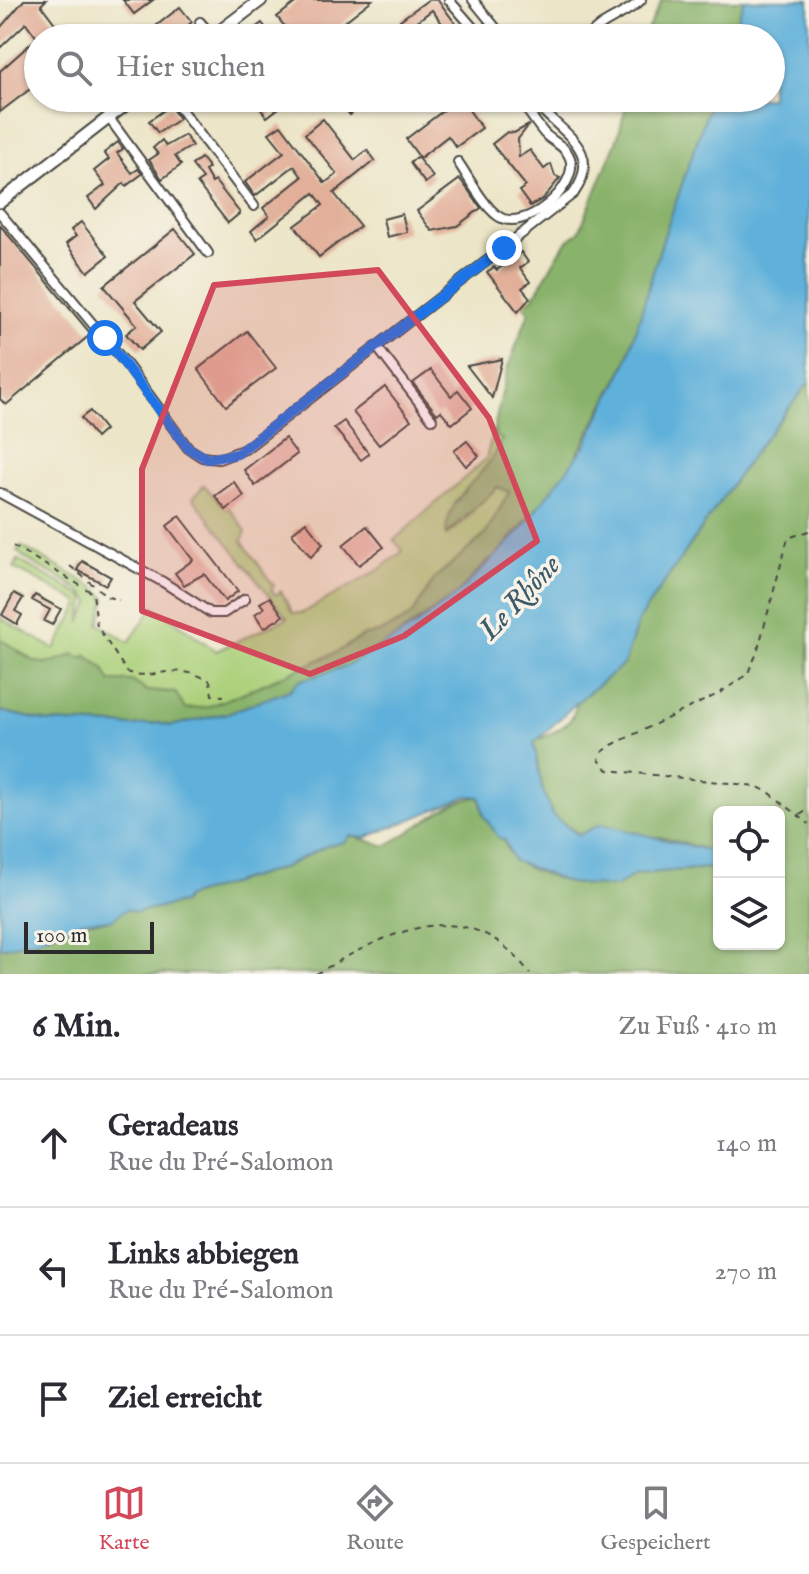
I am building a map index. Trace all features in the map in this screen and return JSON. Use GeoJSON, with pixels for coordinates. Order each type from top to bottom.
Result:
{"type":"FeatureCollection","features":[{"type":"Feature","properties":{"kind":"main road"},"geometry":{"type":"LineString","coordinates":[[230,24],[261,0]]}},
{"type":"Feature","properties":{"kind":"main road"},"geometry":{"type":"LineString","coordinates":[[0,202],[116,112]]}},
{"type":"Feature","properties":{"kind":"street"},"geometry":{"type":"LineString","coordinates":[[449,0],[470,24]]}},
{"type":"Feature","properties":{"kind":"street"},"geometry":{"type":"LineString","coordinates":[[473,0],[493,24]]}},
{"type":"Feature","properties":{"kind":"street"},"geometry":{"type":"LineString","coordinates":[[603,24],[641,0]]}},
{"type":"Feature","properties":{"kind":"street"},"geometry":{"type":"LineString","coordinates":[[183,112],[254,206]]}},
{"type":"Feature","properties":{"kind":"street"},"geometry":{"type":"LineString","coordinates":[[458,162],[498,216],[514,223],[523,221],[563,190],[572,166],[568,154],[546,136],[529,112]]}},
{"type":"Feature","properties":{"kind":"street"},"geometry":{"type":"LineString","coordinates":[[0,213],[127,365],[188,448],[202,457],[219,459],[237,454],[560,205],[580,184],[585,167],[582,150],[543,112]]}},
{"type":"Feature","properties":{"kind":"street"},"geometry":{"type":"LineString","coordinates":[[109,118],[208,253]]}},
{"type":"Feature","properties":{"kind":"street"},"geometry":{"type":"LineString","coordinates":[[377,347],[432,419]]}},
{"type":"Feature","properties":{"kind":"street"},"geometry":{"type":"LineString","coordinates":[[0,493],[163,582],[211,613],[224,613],[245,599]]}},
{"type":"Feature","properties":{"kind":"path"},"geometry":{"type":"LineString","coordinates":[[809,531],[788,538],[757,653],[747,675],[718,694],[612,745],[601,753],[599,760],[608,770],[756,786],[770,793],[809,824]]}},
{"type":"Feature","properties":{"kind":"path"},"geometry":{"type":"LineString","coordinates":[[13,546],[93,593],[97,626],[127,672],[142,675],[182,670],[210,681],[212,695],[224,696]]}},
{"type":"Feature","properties":{"kind":"path"},"geometry":{"type":"LineString","coordinates":[[70,566],[119,600]]}},
{"type":"Feature","properties":{"kind":"path"},"geometry":{"type":"LineString","coordinates":[[102,591],[107,587]]}},
{"type":"Feature","properties":{"kind":"path"},"geometry":{"type":"LineString","coordinates":[[799,816],[809,809]]}},
{"type":"Feature","properties":{"kind":"path"},"geometry":{"type":"LineString","coordinates":[[316,974],[389,937],[440,923],[489,935],[509,948],[530,974]]}},
{"type":"Feature","properties":{"kind":"highlighted area"},"geometry":{"type":"Polygon","coordinates":[[[378,270],[489,418],[537,541],[404,636],[310,674],[142,611],[142,469],[214,285],[378,270]]]}},
{"type":"Feature","properties":{"kind":"green space"},"geometry":{"type":"Polygon","coordinates":[[[662,0],[744,0],[736,24],[650,24],[662,0]]]}},
{"type":"Feature","properties":{"kind":"green space"},"geometry":{"type":"Polygon","coordinates":[[[624,112],[707,112],[662,242],[626,364],[566,475],[494,558],[488,560],[458,593],[384,645],[347,666],[299,681],[290,690],[228,713],[171,726],[159,723],[134,726],[48,722],[0,711],[0,639],[35,662],[50,662],[74,654],[83,659],[86,655],[104,669],[110,681],[132,681],[147,691],[175,692],[185,709],[207,707],[243,693],[337,652],[365,635],[379,633],[412,614],[436,577],[485,535],[509,492],[498,487],[446,535],[448,520],[460,496],[496,453],[502,439],[496,437],[494,428],[508,367],[529,312],[522,303],[533,298],[565,243],[579,232],[618,137],[624,112]]]}},
{"type":"Feature","properties":{"kind":"green space"},"geometry":{"type":"Polygon","coordinates":[[[809,382],[809,974],[0,974],[0,948],[37,940],[81,921],[106,921],[127,909],[136,912],[181,903],[186,897],[283,868],[326,846],[345,842],[350,835],[385,846],[443,810],[467,799],[480,797],[484,816],[503,839],[509,852],[528,868],[569,883],[615,887],[636,874],[713,868],[713,950],[785,950],[785,806],[713,806],[713,851],[661,837],[579,835],[552,815],[542,788],[533,743],[567,724],[577,702],[624,664],[639,619],[755,451],[809,382]]]}},
{"type":"Feature","properties":{"kind":"green space"},"geometry":{"type":"Polygon","coordinates":[[[494,428],[496,437],[502,439],[497,454],[456,501],[447,535],[465,521],[501,473],[510,492],[485,535],[436,577],[412,614],[379,633],[364,635],[337,652],[243,693],[207,707],[185,709],[175,692],[147,691],[132,681],[110,681],[104,669],[86,656],[42,666],[0,639],[0,618],[55,649],[79,606],[79,602],[14,568],[18,560],[86,598],[80,623],[90,603],[86,596],[78,589],[24,557],[17,551],[21,546],[97,589],[106,598],[99,624],[129,642],[154,606],[216,651],[287,618],[193,498],[204,485],[226,509],[229,508],[246,531],[242,541],[274,586],[271,590],[276,595],[281,591],[293,613],[302,613],[377,571],[403,551],[394,540],[486,459],[494,428]]]}},
{"type":"Feature","properties":{"kind":"water","name":"Le Rhône"},"geometry":{"type":"Polygon","coordinates":[[[744,0],[809,0],[809,382],[755,451],[639,619],[624,664],[577,702],[534,743],[542,788],[552,815],[579,835],[601,824],[713,852],[713,868],[636,874],[615,887],[569,883],[514,861],[504,839],[499,838],[484,816],[480,797],[468,796],[365,838],[350,836],[345,842],[326,846],[282,868],[186,897],[182,903],[135,912],[127,909],[111,920],[81,921],[37,940],[0,948],[0,711],[48,722],[134,726],[159,723],[171,726],[228,713],[290,690],[299,681],[347,666],[413,627],[458,593],[519,532],[583,449],[626,364],[662,242],[707,112],[785,112],[785,24],[736,24],[744,0]]]}},
{"type":"Feature","properties":{"kind":"building"},"geometry":{"type":"Polygon","coordinates":[[[24,0],[46,0],[41,5],[55,24],[26,23],[0,48],[0,28],[24,0]]]}},
{"type":"Feature","properties":{"kind":"building"},"geometry":{"type":"Polygon","coordinates":[[[123,0],[153,0],[134,14],[123,0]]]}},
{"type":"Feature","properties":{"kind":"building"},"geometry":{"type":"Polygon","coordinates":[[[299,0],[372,0],[342,24],[283,24],[277,17],[299,0]]]}},
{"type":"Feature","properties":{"kind":"building"},"geometry":{"type":"Polygon","coordinates":[[[428,0],[438,0],[456,24],[442,24],[432,10],[414,24],[403,24],[400,20],[428,0]]]}},
{"type":"Feature","properties":{"kind":"building"},"geometry":{"type":"Polygon","coordinates":[[[180,7],[192,22],[190,24],[159,24],[180,7]]]}},
{"type":"Feature","properties":{"kind":"building"},"geometry":{"type":"Polygon","coordinates":[[[24,50],[24,94],[0,112],[0,71],[24,50]]]}},
{"type":"Feature","properties":{"kind":"building"},"geometry":{"type":"Polygon","coordinates":[[[162,112],[174,112],[179,119],[158,133],[149,121],[162,112]]]}},
{"type":"Feature","properties":{"kind":"building"},"geometry":{"type":"Polygon","coordinates":[[[442,112],[470,112],[482,128],[456,147],[448,136],[420,158],[406,139],[442,112]]]}},
{"type":"Feature","properties":{"kind":"building"},"geometry":{"type":"Polygon","coordinates":[[[323,119],[355,160],[367,150],[375,160],[334,193],[360,226],[319,257],[295,226],[323,205],[314,193],[257,239],[251,231],[269,216],[263,208],[302,177],[294,166],[255,196],[245,182],[284,152],[269,133],[281,125],[325,183],[337,174],[305,134],[323,119]]]}},
{"type":"Feature","properties":{"kind":"building"},"geometry":{"type":"Polygon","coordinates":[[[529,125],[518,139],[519,157],[530,150],[544,169],[551,164],[555,176],[560,178],[543,199],[530,206],[519,191],[526,186],[492,144],[507,132],[514,133],[529,125]]]}},
{"type":"Feature","properties":{"kind":"building"},"geometry":{"type":"Polygon","coordinates":[[[185,135],[192,146],[175,156],[181,165],[162,179],[149,160],[158,154],[153,148],[162,140],[166,146],[185,135]]]}},
{"type":"Feature","properties":{"kind":"building"},"geometry":{"type":"Polygon","coordinates":[[[118,142],[123,149],[117,153],[132,173],[138,169],[142,174],[126,186],[124,183],[96,209],[88,198],[105,185],[94,171],[109,159],[104,153],[118,142]]]}},
{"type":"Feature","properties":{"kind":"building"},"geometry":{"type":"Polygon","coordinates":[[[417,157],[433,177],[425,183],[410,163],[417,157]]]}},
{"type":"Feature","properties":{"kind":"building"},"geometry":{"type":"Polygon","coordinates":[[[201,158],[209,168],[205,171],[212,183],[215,181],[240,213],[228,223],[197,183],[203,179],[192,165],[201,158]]]}},
{"type":"Feature","properties":{"kind":"building"},"geometry":{"type":"Polygon","coordinates":[[[460,179],[481,208],[457,226],[432,231],[417,211],[460,179]]]}},
{"type":"Feature","properties":{"kind":"building"},"geometry":{"type":"Polygon","coordinates":[[[402,214],[407,232],[387,237],[383,219],[402,214]]]}},
{"type":"Feature","properties":{"kind":"building"},"geometry":{"type":"Polygon","coordinates":[[[81,222],[108,256],[88,272],[66,244],[76,236],[71,230],[81,222]]]}},
{"type":"Feature","properties":{"kind":"building"},"geometry":{"type":"Polygon","coordinates":[[[0,225],[91,334],[6,405],[0,399],[0,225]]]}},
{"type":"Feature","properties":{"kind":"building"},"geometry":{"type":"Polygon","coordinates":[[[175,229],[195,254],[135,301],[161,332],[140,350],[126,334],[137,325],[104,286],[175,229]]]}},
{"type":"Feature","properties":{"kind":"building"},"geometry":{"type":"Polygon","coordinates":[[[521,252],[528,262],[520,268],[530,282],[522,288],[530,298],[518,312],[487,272],[494,267],[497,270],[521,252]]]}},
{"type":"Feature","properties":{"kind":"building"},"geometry":{"type":"Polygon","coordinates":[[[247,331],[276,368],[226,406],[198,369],[247,331]]]}},
{"type":"Feature","properties":{"kind":"building"},"geometry":{"type":"Polygon","coordinates":[[[502,359],[492,398],[467,366],[502,359]]]}},
{"type":"Feature","properties":{"kind":"building"},"geometry":{"type":"Polygon","coordinates":[[[431,370],[451,396],[458,390],[472,408],[452,424],[441,411],[437,414],[413,383],[431,370]]]}},
{"type":"Feature","properties":{"kind":"building"},"geometry":{"type":"Polygon","coordinates":[[[385,387],[411,420],[379,445],[353,412],[385,387]]]}},
{"type":"Feature","properties":{"kind":"building"},"geometry":{"type":"Polygon","coordinates":[[[90,411],[105,430],[96,438],[81,418],[90,411]]]}},
{"type":"Feature","properties":{"kind":"building"},"geometry":{"type":"Polygon","coordinates":[[[344,421],[369,454],[361,460],[334,428],[344,421]]]}},
{"type":"Feature","properties":{"kind":"building"},"geometry":{"type":"Polygon","coordinates":[[[285,438],[297,454],[255,486],[244,470],[285,438]]]}},
{"type":"Feature","properties":{"kind":"building"},"geometry":{"type":"Polygon","coordinates":[[[467,441],[479,456],[466,466],[454,451],[467,441]]]}},
{"type":"Feature","properties":{"kind":"building"},"geometry":{"type":"Polygon","coordinates":[[[234,482],[244,496],[226,510],[215,496],[234,482]]]}},
{"type":"Feature","properties":{"kind":"building"},"geometry":{"type":"Polygon","coordinates":[[[180,516],[238,591],[225,601],[204,574],[184,585],[175,573],[193,560],[167,526],[180,516]]]}},
{"type":"Feature","properties":{"kind":"building"},"geometry":{"type":"Polygon","coordinates":[[[306,522],[323,544],[311,557],[292,533],[306,522]]]}},
{"type":"Feature","properties":{"kind":"building"},"geometry":{"type":"Polygon","coordinates":[[[367,526],[384,547],[359,565],[343,545],[367,526]]]}},
{"type":"Feature","properties":{"kind":"building"},"geometry":{"type":"Polygon","coordinates":[[[82,561],[111,577],[106,585],[77,570],[82,561]]]}},
{"type":"Feature","properties":{"kind":"building"},"geometry":{"type":"Polygon","coordinates":[[[14,593],[23,598],[15,611],[22,615],[17,624],[2,615],[14,593]]]}},
{"type":"Feature","properties":{"kind":"building"},"geometry":{"type":"Polygon","coordinates":[[[35,595],[61,609],[52,625],[44,621],[50,610],[32,600],[35,595]]]}},
{"type":"Feature","properties":{"kind":"building"},"geometry":{"type":"Polygon","coordinates":[[[270,597],[283,616],[264,628],[255,614],[264,608],[260,603],[270,597]]]}},
{"type":"Feature","properties":{"kind":"route"},"geometry":{"type":"LineString","coordinates":[[105,338],[188,448],[208,459],[225,458],[245,449],[504,248]]}}]}
